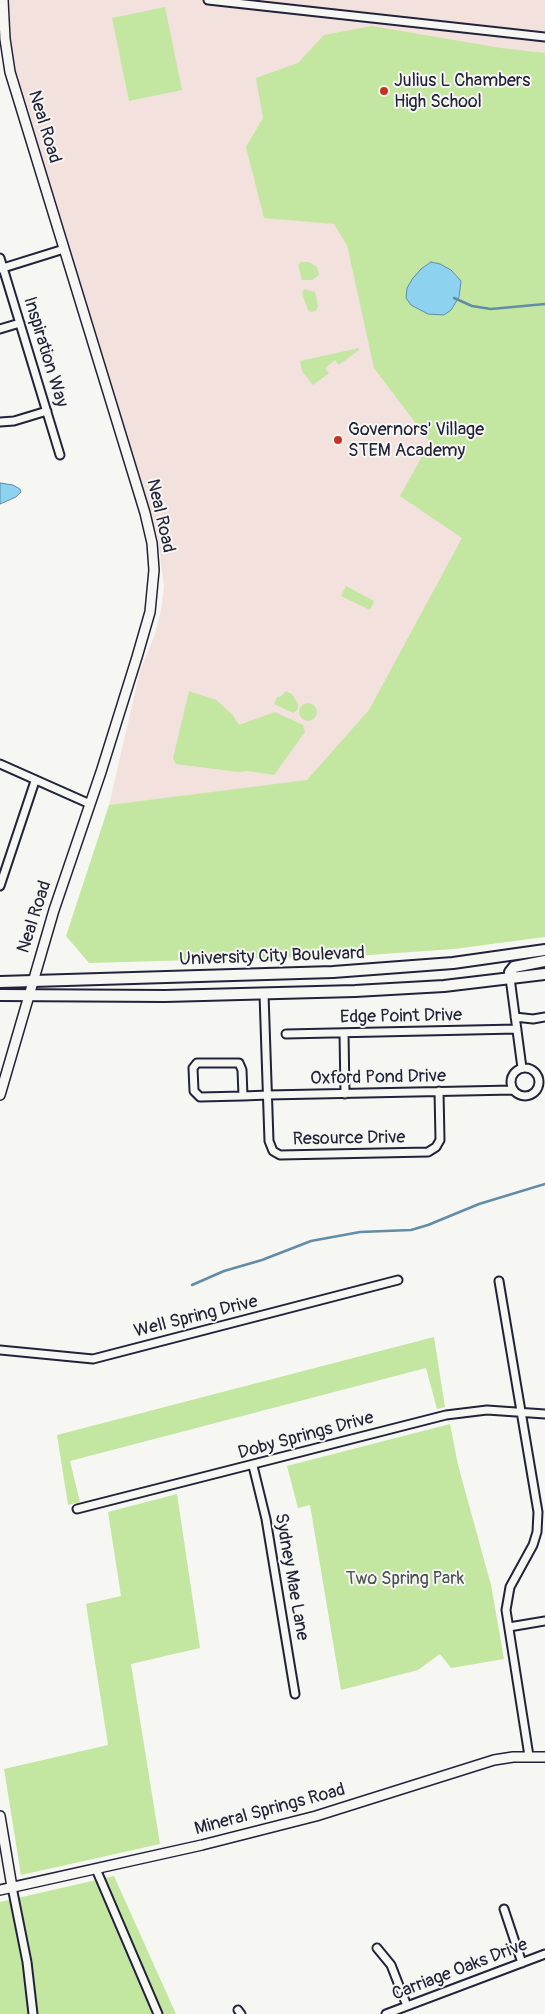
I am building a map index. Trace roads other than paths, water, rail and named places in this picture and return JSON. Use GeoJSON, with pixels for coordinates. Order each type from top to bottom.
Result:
{"type":"FeatureCollection","features":[{"type":"Feature","properties":{"kind":"main road","name":"University City Boulevard"},"geometry":{"type":"LineString","coordinates":[[0,982],[342,972],[453,963],[545,950]]}},
{"type":"Feature","properties":{"kind":"main road"},"geometry":{"type":"LineString","coordinates":[[510,978],[510,972],[514,968],[545,961]]}},
{"type":"Feature","properties":{"kind":"main road","name":"University City Boulevard"},"geometry":{"type":"LineString","coordinates":[[0,995],[264,994],[396,989],[545,974]]}},
{"type":"Feature","properties":{"kind":"street","name":"Neal Road"},"geometry":{"type":"LineString","coordinates":[[0,1095],[54,910],[90,804],[146,625],[154,585],[154,560],[145,512],[10,72],[4,30],[3,0]]}},
{"type":"Feature","properties":{"kind":"street"},"geometry":{"type":"LineString","coordinates":[[208,0],[545,37]]}},
{"type":"Feature","properties":{"kind":"street"},"geometry":{"type":"LineString","coordinates":[[2,269],[64,249]]}},
{"type":"Feature","properties":{"kind":"street","name":"Inspiration Way"},"geometry":{"type":"LineString","coordinates":[[0,258],[60,455]]}},
{"type":"Feature","properties":{"kind":"street"},"geometry":{"type":"LineString","coordinates":[[0,329],[20,322]]}},
{"type":"Feature","properties":{"kind":"street"},"geometry":{"type":"LineString","coordinates":[[0,422],[14,421],[47,411]]}},
{"type":"Feature","properties":{"kind":"street"},"geometry":{"type":"LineString","coordinates":[[0,764],[36,782],[90,804]]}},
{"type":"Feature","properties":{"kind":"street"},"geometry":{"type":"LineString","coordinates":[[0,886],[36,782]]}},
{"type":"Feature","properties":{"kind":"street"},"geometry":{"type":"LineString","coordinates":[[510,978],[522,1068],[513,1074],[510,1081],[513,1090]]}},
{"type":"Feature","properties":{"kind":"street","name":"Resource Drive"},"geometry":{"type":"LineString","coordinates":[[264,994],[269,1141],[273,1151],[285,1156],[428,1152],[436,1147],[440,1140],[439,1092]]}},
{"type":"Feature","properties":{"kind":"street"},"geometry":{"type":"LineString","coordinates":[[515,1017],[533,1019],[545,1016]]}},
{"type":"Feature","properties":{"kind":"street","name":"Edge Point Drive"},"geometry":{"type":"LineString","coordinates":[[286,1034],[517,1029]]}},
{"type":"Feature","properties":{"kind":"street"},"geometry":{"type":"LineString","coordinates":[[344,1033],[345,1094]]}},
{"type":"Feature","properties":{"kind":"street","name":"Oxford Pond Drive"},"geometry":{"type":"LineString","coordinates":[[243,1096],[242,1070],[238,1063],[197,1063],[193,1068],[194,1091],[197,1095],[243,1096],[513,1090],[523,1096],[532,1094],[542,1076],[533,1070],[522,1068]]}},
{"type":"Feature","properties":{"kind":"street","name":"Well Spring Drive"},"geometry":{"type":"LineString","coordinates":[[0,1350],[93,1359],[398,1280]]}},
{"type":"Feature","properties":{"kind":"street"},"geometry":{"type":"LineString","coordinates":[[499,1282],[538,1512],[538,1525],[530,1551],[510,1587],[506,1610],[530,1756]]}},
{"type":"Feature","properties":{"kind":"street","name":"Doby Springs Drive"},"geometry":{"type":"LineString","coordinates":[[77,1509],[253,1466],[446,1415],[487,1410],[545,1414]]}},
{"type":"Feature","properties":{"kind":"street","name":"Sydney Mae Lane"},"geometry":{"type":"LineString","coordinates":[[253,1466],[266,1519],[295,1694]]}},
{"type":"Feature","properties":{"kind":"street"},"geometry":{"type":"LineString","coordinates":[[509,1627],[545,1621]]}},
{"type":"Feature","properties":{"kind":"street","name":"Mineral Springs Road"},"geometry":{"type":"LineString","coordinates":[[0,1890],[316,1816],[483,1763],[530,1756],[545,1757]]}},
{"type":"Feature","properties":{"kind":"street"},"geometry":{"type":"LineString","coordinates":[[0,1816],[27,1962],[32,2014]]}},
{"type":"Feature","properties":{"kind":"street"},"geometry":{"type":"LineString","coordinates":[[96,1869],[158,2014]]}},
{"type":"Feature","properties":{"kind":"street"},"geometry":{"type":"LineString","coordinates":[[504,1909],[522,1963]]}},
{"type":"Feature","properties":{"kind":"street"},"geometry":{"type":"LineString","coordinates":[[377,1948],[391,1965],[407,2006]]}},
{"type":"Feature","properties":{"kind":"street","name":"Carriage Oaks Drive"},"geometry":{"type":"LineString","coordinates":[[386,2014],[545,1954]]}},
{"type":"Feature","properties":{"kind":"water"},"geometry":{"type":"Polygon","coordinates":[[[431,262],[451,270],[461,281],[459,297],[451,310],[444,315],[428,314],[411,305],[406,298],[407,288],[413,278],[431,262]]]}},
{"type":"Feature","properties":{"kind":"water"},"geometry":{"type":"Polygon","coordinates":[[[0,483],[13,485],[20,489],[21,492],[16,497],[0,504],[0,483]]]}},
{"type":"Feature","properties":{"kind":"waterway"},"geometry":{"type":"LineString","coordinates":[[454,298],[472,306],[491,309],[545,304]]}},
{"type":"Feature","properties":{"kind":"waterway"},"geometry":{"type":"LineString","coordinates":[[192,1285],[224,1271],[262,1260],[311,1241],[360,1232],[411,1230],[479,1204],[545,1184]]}},
{"type":"Feature","properties":{"kind":"place","name":"Julius L Chambers High School"},"geometry":{"type":"Point","coordinates":[384,91]}},
{"type":"Feature","properties":{"kind":"place","name":"Governors' Village STEM Academy"},"geometry":{"type":"Point","coordinates":[338,440]}},
{"type":"Feature","properties":{"kind":"park label","name":"Two Spring Park"},"geometry":{"type":"Point","coordinates":[405,1579]}}]}
